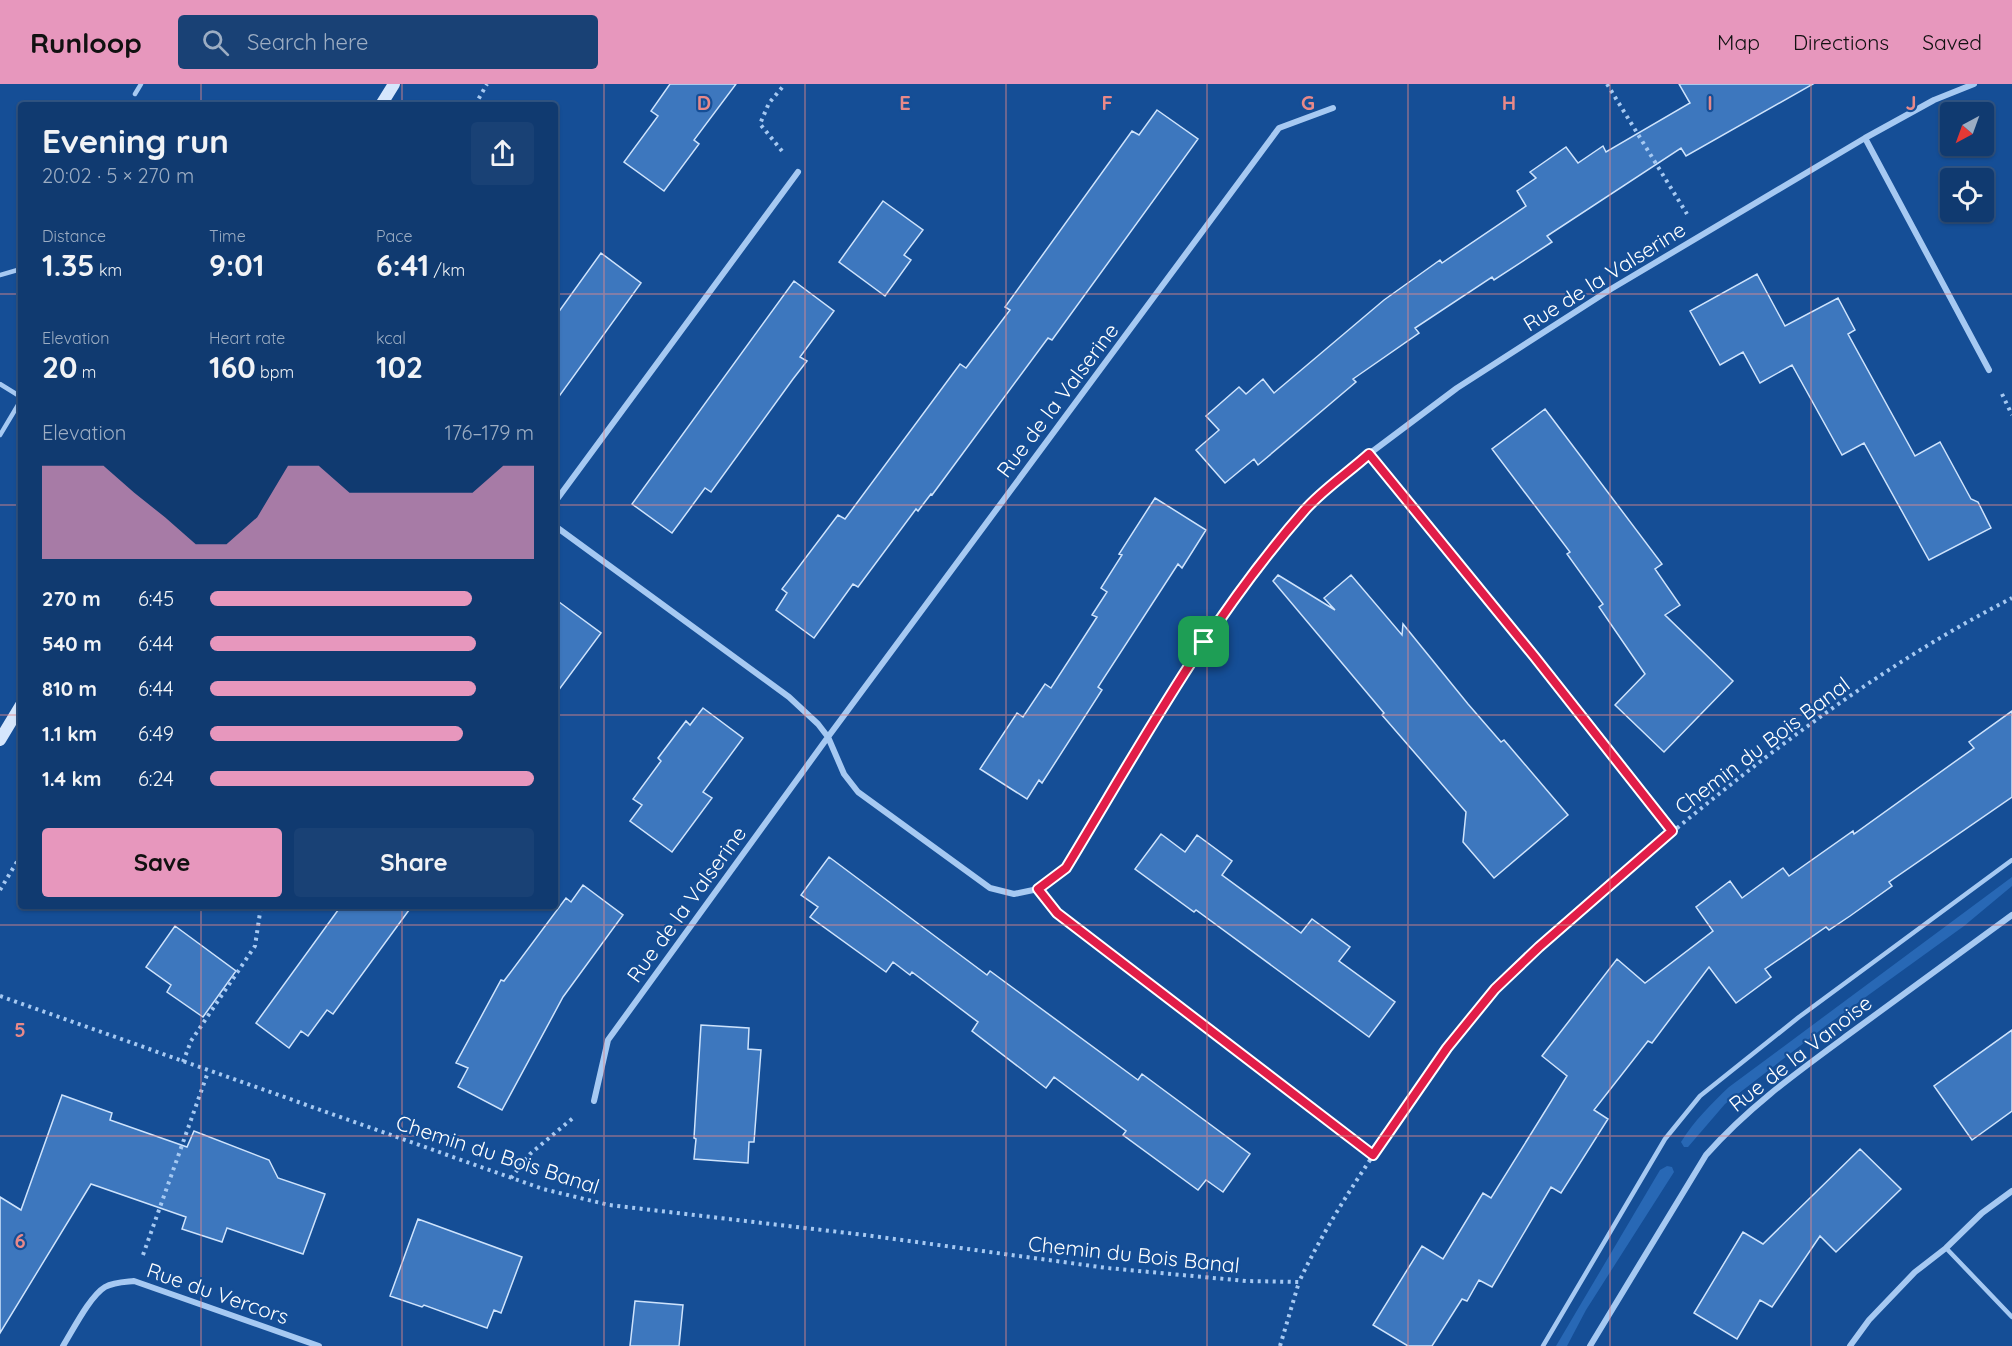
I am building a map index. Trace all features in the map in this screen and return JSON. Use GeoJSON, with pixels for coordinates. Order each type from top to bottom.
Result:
{"type":"FeatureCollection","features":[{"type":"Feature","properties":{"kind":"street"},"geometry":{"type":"LineString","coordinates":[[383,102],[394,84]]}},
{"type":"Feature","properties":{"kind":"street","name":"Rue de la Valserine"},"geometry":{"type":"LineString","coordinates":[[558,528],[789,697],[818,723],[828,737],[844,774],[858,792],[990,888],[1014,894],[1038,889],[1066,868],[1204,642],[1254,572],[1305,509],[1369,454],[1457,388],[1611,289],[1866,138],[1934,100],[1974,84]]}},
{"type":"Feature","properties":{"kind":"street","name":"Rue de la Valserine"},"geometry":{"type":"LineString","coordinates":[[594,1101],[608,1040],[828,737],[1279,128],[1332,108]]}},
{"type":"Feature","properties":{"kind":"street"},"geometry":{"type":"LineString","coordinates":[[1866,138],[1989,370]]}},
{"type":"Feature","properties":{"kind":"street"},"geometry":{"type":"LineString","coordinates":[[558,498],[798,172]]}},
{"type":"Feature","properties":{"kind":"street"},"geometry":{"type":"LineString","coordinates":[[1369,454],[1534,656]]}},
{"type":"Feature","properties":{"kind":"street"},"geometry":{"type":"LineString","coordinates":[[0,740],[18,710]]}},
{"type":"Feature","properties":{"kind":"street"},"geometry":{"type":"LineString","coordinates":[[1038,889],[1057,913],[1243,1054]]}},
{"type":"Feature","properties":{"kind":"street","name":"Rue de la Vanoise"},"geometry":{"type":"LineString","coordinates":[[1590,1346],[1706,1155],[1725,1133],[1751,1108],[1801,1070],[2012,915]]}},
{"type":"Feature","properties":{"kind":"street"},"geometry":{"type":"LineString","coordinates":[[1850,1346],[1869,1320],[1915,1272],[1946,1248],[1982,1213],[2012,1191]]}},
{"type":"Feature","properties":{"kind":"street","name":"Rue du Vercors"},"geometry":{"type":"LineString","coordinates":[[63,1346],[93,1300],[105,1287],[119,1282],[134,1281],[320,1346]]}},
{"type":"Feature","properties":{"kind":"lane"},"geometry":{"type":"LineString","coordinates":[[135,94],[141,84]]}},
{"type":"Feature","properties":{"kind":"lane"},"geometry":{"type":"LineString","coordinates":[[0,275],[18,270]]}},
{"type":"Feature","properties":{"kind":"lane"},"geometry":{"type":"LineString","coordinates":[[0,384],[18,397]]}},
{"type":"Feature","properties":{"kind":"lane"},"geometry":{"type":"LineString","coordinates":[[0,435],[18,404]]}},
{"type":"Feature","properties":{"kind":"lane"},"geometry":{"type":"LineString","coordinates":[[1543,1346],[1665,1139],[1701,1096],[1799,1017],[2012,860]]}},
{"type":"Feature","properties":{"kind":"lane"},"geometry":{"type":"LineString","coordinates":[[1946,1248],[2012,1317]]}},
{"type":"Feature","properties":{"kind":"path"},"geometry":{"type":"LineString","coordinates":[[477,102],[487,84]]}},
{"type":"Feature","properties":{"kind":"path"},"geometry":{"type":"LineString","coordinates":[[785,84],[769,103],[760,124],[798,172]]}},
{"type":"Feature","properties":{"kind":"path"},"geometry":{"type":"LineString","coordinates":[[1607,84],[1701,236]]}},
{"type":"Feature","properties":{"kind":"path","name":"Chemin du Bois Banal"},"geometry":{"type":"LineString","coordinates":[[0,996],[510,1178],[543,1189],[609,1205],[865,1235],[1107,1268],[1246,1281],[1299,1282],[1311,1257],[1373,1155],[1447,1048],[1495,989],[1539,947],[1672,831],[1773,751],[1892,668],[1956,627],[2012,598]]}},
{"type":"Feature","properties":{"kind":"path"},"geometry":{"type":"LineString","coordinates":[[1534,656],[1672,831]]}},
{"type":"Feature","properties":{"kind":"path"},"geometry":{"type":"LineString","coordinates":[[0,890],[18,860]]}},
{"type":"Feature","properties":{"kind":"path"},"geometry":{"type":"LineString","coordinates":[[183,1062],[191,1041],[255,946],[261,909]]}},
{"type":"Feature","properties":{"kind":"path"},"geometry":{"type":"LineString","coordinates":[[1243,1054],[1373,1155]]}},
{"type":"Feature","properties":{"kind":"path"},"geometry":{"type":"LineString","coordinates":[[134,1281],[208,1072]]}},
{"type":"Feature","properties":{"kind":"path"},"geometry":{"type":"LineString","coordinates":[[510,1178],[530,1154],[594,1101]]}},
{"type":"Feature","properties":{"kind":"path"},"geometry":{"type":"LineString","coordinates":[[1280,1346],[1299,1282]]}},
{"type":"Feature","properties":{"kind":"shaded area"},"geometry":{"type":"Polygon","coordinates":[[[2012,877],[2012,886],[1964,926],[1827,1025],[1725,1104],[1688,1147],[1684,1147],[1681,1142],[1692,1127],[1729,1087],[2012,877]]]}},
{"type":"Feature","properties":{"kind":"shaded area"},"geometry":{"type":"Polygon","coordinates":[[[1667,1166],[1672,1167],[1674,1172],[1586,1310],[1567,1346],[1556,1346],[1660,1170],[1667,1166]]]}},
{"type":"Feature","properties":{"kind":"building"},"geometry":{"type":"Polygon","coordinates":[[[670,84],[736,84],[694,140],[699,144],[664,191],[624,162],[658,116],[651,111],[670,84]]]}},
{"type":"Feature","properties":{"kind":"building"},"geometry":{"type":"Polygon","coordinates":[[[1679,84],[1813,84],[1686,156],[1681,148],[1547,236],[1552,242],[1494,280],[1492,277],[1415,328],[1419,333],[1353,379],[1356,382],[1258,465],[1254,459],[1225,483],[1196,450],[1219,430],[1206,416],[1239,387],[1246,394],[1263,379],[1274,393],[1384,300],[1440,260],[1442,263],[1526,206],[1517,191],[1536,178],[1530,172],[1566,147],[1578,163],[1603,146],[1606,152],[1690,103],[1679,84]]]}},
{"type":"Feature","properties":{"kind":"building"},"geometry":{"type":"Polygon","coordinates":[[[1157,110],[1198,139],[1052,340],[1048,338],[932,495],[918,511],[916,509],[858,587],[853,584],[814,638],[776,610],[787,593],[782,589],[838,515],[845,519],[960,364],[966,368],[1010,310],[1005,307],[1132,131],[1139,135],[1157,110]]]}},
{"type":"Feature","properties":{"kind":"building"},"geometry":{"type":"Polygon","coordinates":[[[883,201],[923,230],[904,255],[911,260],[885,296],[839,262],[883,201]]]}},
{"type":"Feature","properties":{"kind":"building"},"geometry":{"type":"Polygon","coordinates":[[[601,253],[641,283],[558,398],[558,313],[601,253]]]}},
{"type":"Feature","properties":{"kind":"building"},"geometry":{"type":"Polygon","coordinates":[[[1757,274],[1785,326],[1838,298],[1855,330],[1848,334],[1915,456],[1940,442],[1971,499],[1978,502],[1991,528],[1929,560],[1864,443],[1842,455],[1792,365],[1760,383],[1743,352],[1720,365],[1690,311],[1757,274]]]}},
{"type":"Feature","properties":{"kind":"building"},"geometry":{"type":"Polygon","coordinates":[[[794,281],[834,311],[800,357],[807,361],[711,492],[705,488],[672,533],[632,504],[794,281]]]}},
{"type":"Feature","properties":{"kind":"building"},"geometry":{"type":"Polygon","coordinates":[[[1545,409],[1662,564],[1655,569],[1680,605],[1665,615],[1733,681],[1664,752],[1615,705],[1645,674],[1599,607],[1603,604],[1567,554],[1570,552],[1492,449],[1545,409]]]}},
{"type":"Feature","properties":{"kind":"building"},"geometry":{"type":"Polygon","coordinates":[[[1155,498],[1206,530],[1182,568],[1178,564],[1098,687],[1102,690],[1042,783],[1039,780],[1027,799],[980,769],[1017,713],[1023,717],[1045,684],[1051,688],[1097,617],[1092,615],[1107,592],[1101,588],[1122,555],[1119,554],[1155,498]]]}},
{"type":"Feature","properties":{"kind":"building"},"geometry":{"type":"Polygon","coordinates":[[[1278,575],[1335,610],[1324,598],[1351,575],[1402,635],[1403,624],[1468,704],[1501,742],[1504,740],[1568,815],[1494,878],[1463,842],[1466,812],[1382,715],[1384,713],[1273,581],[1278,575]]]}},
{"type":"Feature","properties":{"kind":"building"},"geometry":{"type":"Polygon","coordinates":[[[558,601],[601,633],[558,691],[558,601]]]}},
{"type":"Feature","properties":{"kind":"building"},"geometry":{"type":"Polygon","coordinates":[[[703,708],[743,738],[703,792],[712,798],[672,852],[630,821],[642,805],[633,799],[661,761],[658,758],[686,721],[690,725],[703,708]]]}},
{"type":"Feature","properties":{"kind":"building"},"geometry":{"type":"Polygon","coordinates":[[[2012,711],[2012,797],[1889,882],[1892,886],[1850,916],[1829,930],[1826,927],[1765,969],[1771,977],[1736,1003],[1709,967],[1652,1043],[1648,1041],[1594,1110],[1608,1119],[1561,1193],[1551,1187],[1492,1287],[1479,1280],[1467,1301],[1462,1299],[1432,1346],[1408,1346],[1373,1325],[1422,1246],[1443,1259],[1483,1193],[1491,1198],[1567,1076],[1542,1056],[1617,959],[1645,983],[1713,931],[1696,907],[1730,881],[1742,898],[1783,868],[1789,876],[1853,831],[1854,834],[1974,748],[1969,742],[2012,711]]]}},
{"type":"Feature","properties":{"kind":"building"},"geometry":{"type":"Polygon","coordinates":[[[1161,834],[1185,852],[1197,835],[1232,861],[1222,875],[1301,933],[1312,919],[1350,947],[1339,961],[1395,1002],[1369,1037],[1196,910],[1194,912],[1135,869],[1161,834]]]}},
{"type":"Feature","properties":{"kind":"building"},"geometry":{"type":"Polygon","coordinates":[[[829,857],[987,975],[990,971],[1138,1080],[1142,1074],[1250,1154],[1223,1192],[1206,1180],[1198,1190],[1123,1135],[1126,1131],[1054,1077],[1046,1088],[972,1031],[978,1022],[912,972],[910,975],[893,962],[886,972],[810,917],[818,907],[801,895],[829,857]]]}},
{"type":"Feature","properties":{"kind":"building"},"geometry":{"type":"Polygon","coordinates":[[[583,885],[623,915],[563,997],[502,1110],[458,1087],[468,1068],[456,1063],[501,980],[504,981],[566,898],[571,902],[583,885]]]}},
{"type":"Feature","properties":{"kind":"building"},"geometry":{"type":"Polygon","coordinates":[[[339,909],[410,909],[333,1014],[327,1010],[308,1036],[301,1031],[289,1048],[256,1023],[339,909]]]}},
{"type":"Feature","properties":{"kind":"building"},"geometry":{"type":"Polygon","coordinates":[[[175,926],[236,971],[203,1017],[167,992],[171,985],[146,967],[175,926]]]}},
{"type":"Feature","properties":{"kind":"building"},"geometry":{"type":"Polygon","coordinates":[[[701,1025],[749,1028],[748,1049],[761,1050],[754,1142],[749,1142],[748,1163],[694,1159],[701,1025]]]}},
{"type":"Feature","properties":{"kind":"building"},"geometry":{"type":"Polygon","coordinates":[[[2012,1030],[2012,1111],[1972,1140],[1934,1086],[2012,1030]]]}},
{"type":"Feature","properties":{"kind":"building"},"geometry":{"type":"Polygon","coordinates":[[[62,1095],[112,1113],[110,1120],[187,1147],[194,1131],[269,1160],[278,1178],[325,1194],[303,1254],[227,1228],[222,1242],[182,1229],[186,1217],[91,1184],[0,1333],[0,1197],[21,1210],[62,1095]]]}},
{"type":"Feature","properties":{"kind":"building"},"geometry":{"type":"Polygon","coordinates":[[[1860,1149],[1901,1189],[1836,1252],[1820,1236],[1772,1307],[1760,1300],[1737,1339],[1694,1313],[1743,1232],[1763,1244],[1860,1149]]]}},
{"type":"Feature","properties":{"kind":"building"},"geometry":{"type":"Polygon","coordinates":[[[418,1219],[522,1257],[501,1313],[494,1310],[487,1328],[424,1305],[422,1307],[390,1296],[418,1219]]]}},
{"type":"Feature","properties":{"kind":"building"},"geometry":{"type":"Polygon","coordinates":[[[635,1301],[683,1305],[679,1346],[630,1346],[635,1301]]]}},
{"type":"Feature","properties":{"kind":"route"},"geometry":{"type":"LineString","coordinates":[[1369,454],[1534,656],[1672,831],[1539,947],[1495,989],[1447,1048],[1373,1155],[1057,913],[1038,889],[1066,868],[1204,642],[1254,572],[1305,509],[1369,454]]}}]}
